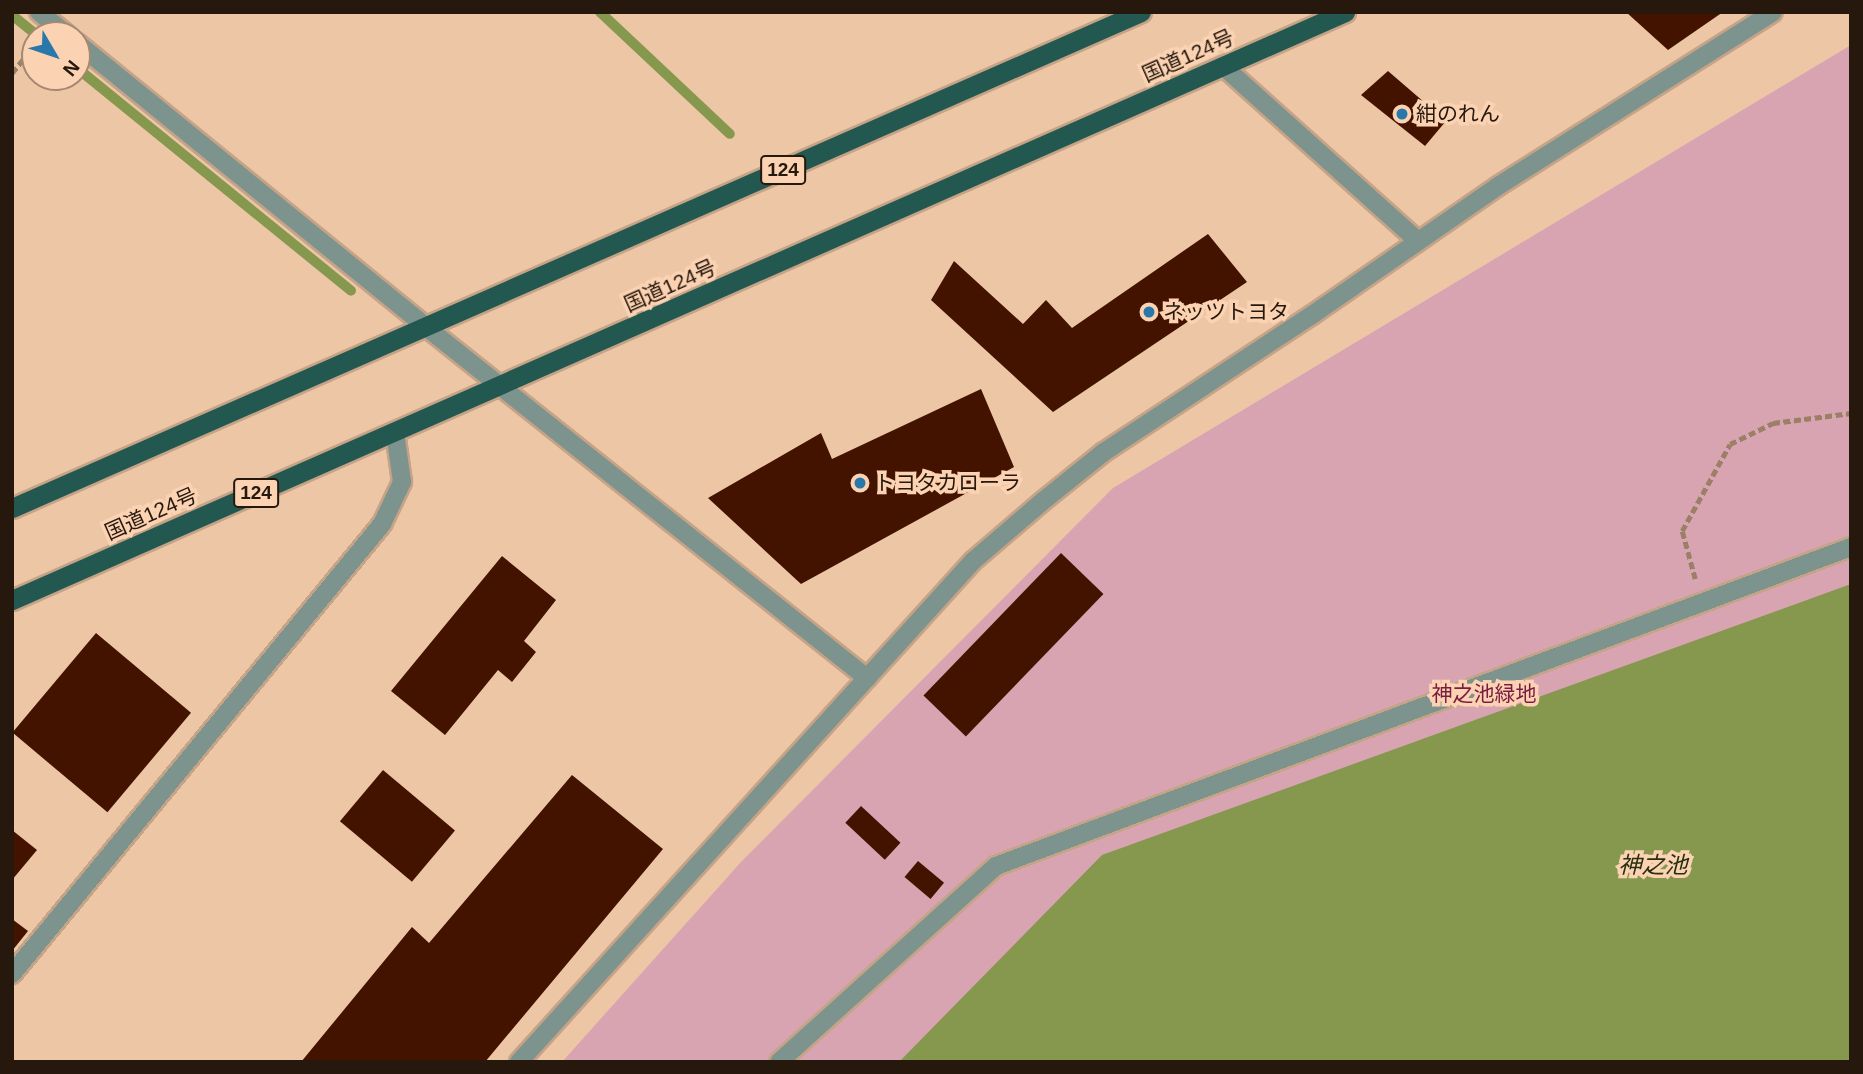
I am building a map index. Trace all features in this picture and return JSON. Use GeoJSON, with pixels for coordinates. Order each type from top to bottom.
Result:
{"type":"FeatureCollection","features":[{"type":"Feature","properties":{"kind":"highway","name":"124"},"geometry":{"type":"LineString","coordinates":[[12,508],[1141,12]]}},
{"type":"Feature","properties":{"kind":"highway","name":"国道124号"},"geometry":{"type":"LineString","coordinates":[[12,600],[1345,12]]}},
{"type":"Feature","properties":{"kind":"street"},"geometry":{"type":"LineString","coordinates":[[519,1062],[973,561],[1044,500],[1104,453],[1498,186],[1773,12]]}},
{"type":"Feature","properties":{"kind":"street"},"geometry":{"type":"LineString","coordinates":[[91,54],[499,387],[867,678]]}},
{"type":"Feature","properties":{"kind":"street"},"geometry":{"type":"LineString","coordinates":[[1223,66],[1418,241]]}},
{"type":"Feature","properties":{"kind":"street"},"geometry":{"type":"LineString","coordinates":[[12,974],[382,524],[402,482],[394,432]]}},
{"type":"Feature","properties":{"kind":"street"},"geometry":{"type":"LineString","coordinates":[[779,1062],[996,866],[1851,547]]}},
{"type":"Feature","properties":{"kind":"path"},"geometry":{"type":"LineString","coordinates":[[1702,602],[1682,531],[1730,444],[1773,424],[1851,413]]}},
{"type":"Feature","properties":{"kind":"green space","name":"神之池緑地"},"geometry":{"type":"Polygon","coordinates":[[[1851,45],[1851,1062],[562,1062],[741,862],[1113,488],[1851,45]]]}},
{"type":"Feature","properties":{"kind":"water","name":"神之池"},"geometry":{"type":"Polygon","coordinates":[[[1851,584],[1851,1062],[899,1062],[1102,855],[1851,584]]]}},
{"type":"Feature","properties":{"kind":"building"},"geometry":{"type":"Polygon","coordinates":[[[1626,12],[1723,12],[1668,50],[1626,12]]]}},
{"type":"Feature","properties":{"kind":"building"},"geometry":{"type":"Polygon","coordinates":[[[1388,71],[1446,121],[1425,146],[1361,95],[1388,71]]]}},
{"type":"Feature","properties":{"kind":"building","name":"ネッツトヨタ"},"geometry":{"type":"Polygon","coordinates":[[[1208,234],[1247,282],[1053,412],[931,300],[954,261],[1023,324],[1046,300],[1072,328],[1208,234]]]}},
{"type":"Feature","properties":{"kind":"building","name":"トヨタカローラ"},"geometry":{"type":"Polygon","coordinates":[[[981,389],[1014,467],[801,584],[708,498],[821,433],[832,459],[981,389]]]}},
{"type":"Feature","properties":{"kind":"building"},"geometry":{"type":"Polygon","coordinates":[[[1061,553],[1103,594],[966,736],[923,695],[1061,553]]]}},
{"type":"Feature","properties":{"kind":"building"},"geometry":{"type":"Polygon","coordinates":[[[502,556],[556,600],[524,641],[536,652],[512,682],[498,670],[445,735],[391,691],[502,556]]]}},
{"type":"Feature","properties":{"kind":"building"},"geometry":{"type":"Polygon","coordinates":[[[96,633],[191,713],[107,812],[12,733],[96,633]]]}},
{"type":"Feature","properties":{"kind":"building"},"geometry":{"type":"Polygon","coordinates":[[[383,770],[455,830],[412,882],[340,821],[383,770]]]}},
{"type":"Feature","properties":{"kind":"building"},"geometry":{"type":"Polygon","coordinates":[[[572,775],[663,849],[485,1062],[301,1062],[412,927],[429,943],[572,775]]]}},
{"type":"Feature","properties":{"kind":"building"},"geometry":{"type":"Polygon","coordinates":[[[861,806],[900,843],[885,860],[845,823],[861,806]]]}},
{"type":"Feature","properties":{"kind":"building"},"geometry":{"type":"Polygon","coordinates":[[[12,830],[37,850],[12,880],[12,830]]]}},
{"type":"Feature","properties":{"kind":"building"},"geometry":{"type":"Polygon","coordinates":[[[918,861],[944,883],[931,899],[905,877],[918,861]]]}},
{"type":"Feature","properties":{"kind":"building"},"geometry":{"type":"Polygon","coordinates":[[[12,919],[28,931],[12,951],[12,919]]]}},
{"type":"Feature","properties":{"kind":"waterway"},"geometry":{"type":"LineString","coordinates":[[600,12],[730,134]]}},
{"type":"Feature","properties":{"kind":"waterway"},"geometry":{"type":"LineString","coordinates":[[12,15],[21,22]]}},
{"type":"Feature","properties":{"kind":"waterway"},"geometry":{"type":"LineString","coordinates":[[91,79],[351,291]]}},
{"type":"Feature","properties":{"kind":"place","name":"紺のれん"},"geometry":{"type":"Point","coordinates":[1402,114]}},
{"type":"Feature","properties":{"kind":"place","name":"ネッツトヨタ"},"geometry":{"type":"Point","coordinates":[1149,312]}},
{"type":"Feature","properties":{"kind":"place","name":"トヨタカローラ"},"geometry":{"type":"Point","coordinates":[860,483]}}]}
